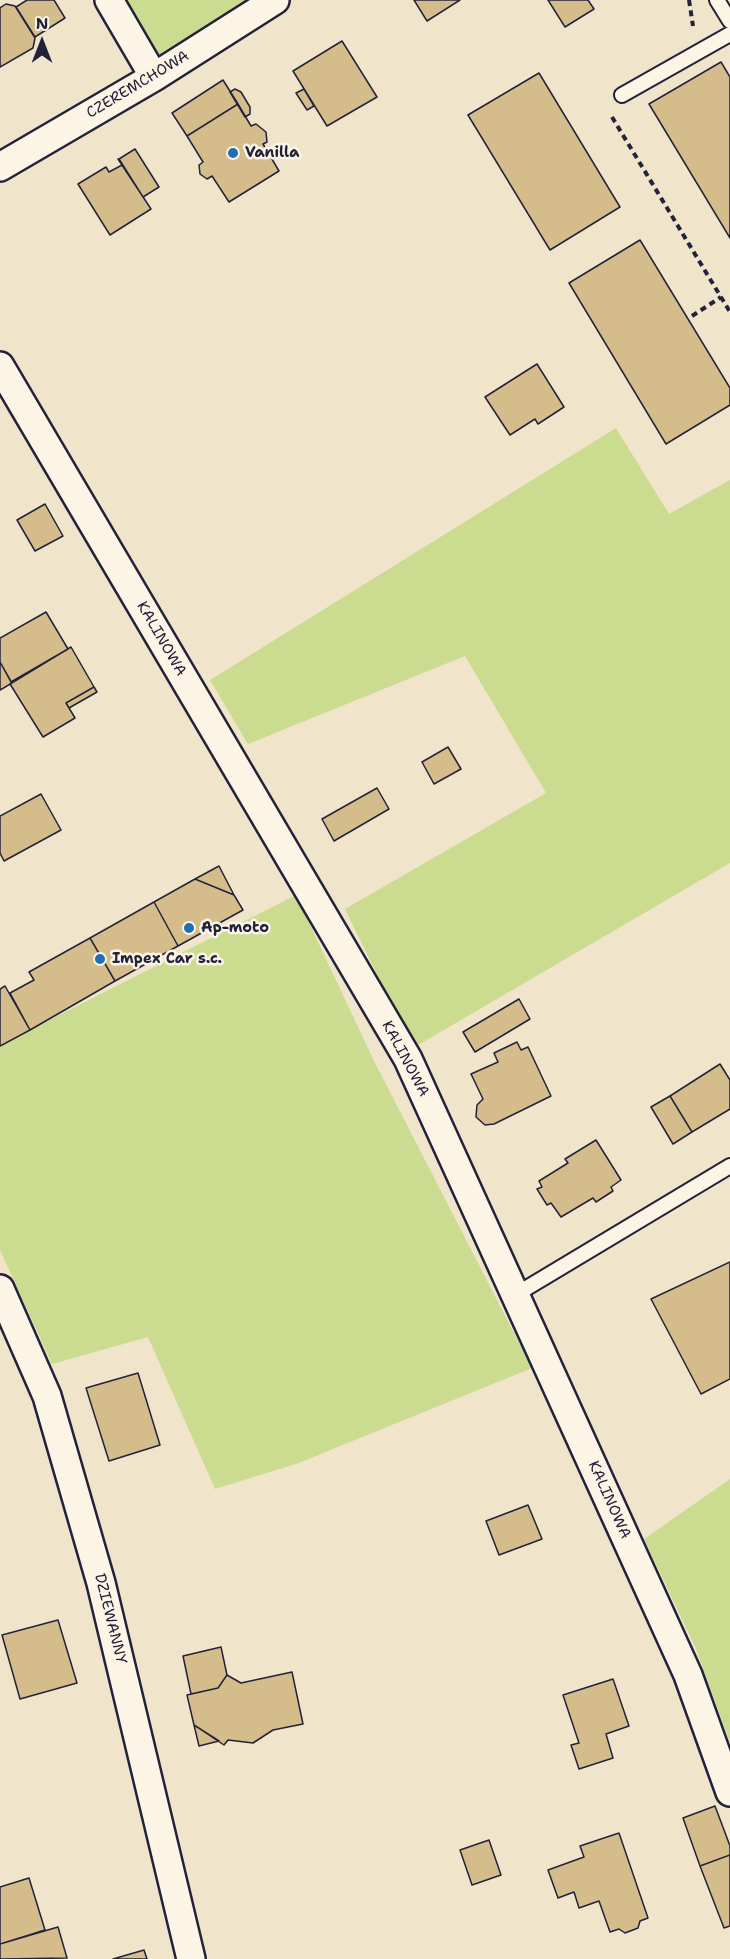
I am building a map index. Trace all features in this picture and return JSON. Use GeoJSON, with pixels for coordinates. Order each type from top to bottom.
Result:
{"type":"FeatureCollection","features":[{"type":"Feature","properties":{"kind":"street"},"geometry":{"type":"LineString","coordinates":[[109,0],[154,77]]}},
{"type":"Feature","properties":{"kind":"street","name":"CZEREMCHOWA"},"geometry":{"type":"LineString","coordinates":[[0,167],[154,77],[275,0]]}},
{"type":"Feature","properties":{"kind":"street","name":"KALINOWA"},"geometry":{"type":"LineString","coordinates":[[0,366],[408,1059],[688,1675],[730,1792]]}},
{"type":"Feature","properties":{"kind":"street","name":"DZIEWANNY"},"geometry":{"type":"LineString","coordinates":[[0,1289],[48,1396],[101,1583],[191,1959]]}},
{"type":"Feature","properties":{"kind":"lane"},"geometry":{"type":"LineString","coordinates":[[717,0],[730,21]]}},
{"type":"Feature","properties":{"kind":"lane"},"geometry":{"type":"LineString","coordinates":[[622,95],[730,34]]}},
{"type":"Feature","properties":{"kind":"lane"},"geometry":{"type":"LineString","coordinates":[[515,1295],[730,1166]]}},
{"type":"Feature","properties":{"kind":"path"},"geometry":{"type":"LineString","coordinates":[[689,0],[693,17],[692,32]]}},
{"type":"Feature","properties":{"kind":"path"},"geometry":{"type":"LineString","coordinates":[[609,111],[730,312]]}},
{"type":"Feature","properties":{"kind":"path"},"geometry":{"type":"LineString","coordinates":[[692,316],[721,297]]}},
{"type":"Feature","properties":{"kind":"green space"},"geometry":{"type":"Polygon","coordinates":[[[122,0],[257,0],[159,63],[122,0]]]}},
{"type":"Feature","properties":{"kind":"green space"},"geometry":{"type":"Polygon","coordinates":[[[616,428],[669,514],[730,480],[730,863],[413,1048],[345,909],[546,793],[465,656],[248,744],[210,680],[616,428]]]}},
{"type":"Feature","properties":{"kind":"green space"},"geometry":{"type":"Polygon","coordinates":[[[296,895],[373,1059],[532,1368],[296,1464],[215,1489],[148,1337],[52,1364],[0,1250],[0,1045],[296,895]]]}},
{"type":"Feature","properties":{"kind":"green space"},"geometry":{"type":"Polygon","coordinates":[[[730,1479],[730,1743],[696,1649],[644,1539],[730,1479]]]}},
{"type":"Feature","properties":{"kind":"building"},"geometry":{"type":"Polygon","coordinates":[[[27,0],[54,0],[65,18],[35,37],[16,7],[27,0]]]}},
{"type":"Feature","properties":{"kind":"building"},"geometry":{"type":"Polygon","coordinates":[[[414,0],[460,0],[427,21],[414,0]]]}},
{"type":"Feature","properties":{"kind":"building"},"geometry":{"type":"Polygon","coordinates":[[[548,0],[588,0],[594,9],[565,27],[548,0]]]}},
{"type":"Feature","properties":{"kind":"building"},"geometry":{"type":"Polygon","coordinates":[[[6,4],[15,6],[35,38],[33,48],[0,67],[0,8],[6,4]]]}},
{"type":"Feature","properties":{"kind":"building"},"geometry":{"type":"Polygon","coordinates":[[[342,41],[377,97],[327,126],[293,71],[342,41]]]}},
{"type":"Feature","properties":{"kind":"building"},"geometry":{"type":"Polygon","coordinates":[[[721,62],[730,77],[730,238],[649,104],[721,62]]]}},
{"type":"Feature","properties":{"kind":"building"},"geometry":{"type":"Polygon","coordinates":[[[539,73],[620,207],[550,250],[468,115],[539,73]]]}},
{"type":"Feature","properties":{"kind":"building"},"geometry":{"type":"Polygon","coordinates":[[[223,80],[238,104],[187,136],[172,113],[223,80]]]}},
{"type":"Feature","properties":{"kind":"building"},"geometry":{"type":"Polygon","coordinates":[[[235,89],[241,92],[250,107],[250,114],[245,117],[230,92],[235,89]]]}},
{"type":"Feature","properties":{"kind":"building"},"geometry":{"type":"Polygon","coordinates":[[[304,89],[314,106],[307,110],[296,93],[304,89]]]}},
{"type":"Feature","properties":{"kind":"building","name":"Vanilla"},"geometry":{"type":"Polygon","coordinates":[[[238,104],[251,126],[256,124],[266,132],[267,142],[263,144],[279,171],[229,202],[212,176],[207,179],[200,174],[199,165],[203,162],[187,136],[238,104]]]}},
{"type":"Feature","properties":{"kind":"building"},"geometry":{"type":"Polygon","coordinates":[[[135,149],[159,187],[143,197],[119,159],[135,149]]]}},
{"type":"Feature","properties":{"kind":"building"},"geometry":{"type":"Polygon","coordinates":[[[122,165],[151,209],[110,235],[78,184],[106,167],[109,172],[122,165]]]}},
{"type":"Feature","properties":{"kind":"building"},"geometry":{"type":"Polygon","coordinates":[[[640,240],[730,388],[730,405],[666,444],[569,283],[640,240]]]}},
{"type":"Feature","properties":{"kind":"building"},"geometry":{"type":"Polygon","coordinates":[[[537,364],[564,407],[538,424],[535,419],[510,435],[485,397],[537,364]]]}},
{"type":"Feature","properties":{"kind":"building"},"geometry":{"type":"Polygon","coordinates":[[[45,504],[63,536],[35,551],[17,520],[45,504]]]}},
{"type":"Feature","properties":{"kind":"building"},"geometry":{"type":"Polygon","coordinates":[[[46,612],[68,649],[11,682],[0,662],[0,638],[46,612]]]}},
{"type":"Feature","properties":{"kind":"building"},"geometry":{"type":"Polygon","coordinates":[[[71,647],[94,687],[66,703],[75,718],[43,737],[10,684],[71,647]]]}},
{"type":"Feature","properties":{"kind":"building"},"geometry":{"type":"Polygon","coordinates":[[[0,662],[12,683],[0,690],[0,662]]]}},
{"type":"Feature","properties":{"kind":"building"},"geometry":{"type":"Polygon","coordinates":[[[94,687],[97,692],[69,708],[66,703],[94,687]]]}},
{"type":"Feature","properties":{"kind":"building"},"geometry":{"type":"Polygon","coordinates":[[[448,747],[461,769],[434,784],[422,762],[448,747]]]}},
{"type":"Feature","properties":{"kind":"building"},"geometry":{"type":"Polygon","coordinates":[[[377,788],[389,809],[334,841],[322,819],[377,788]]]}},
{"type":"Feature","properties":{"kind":"building"},"geometry":{"type":"Polygon","coordinates":[[[41,794],[61,830],[4,861],[0,853],[0,816],[41,794]]]}},
{"type":"Feature","properties":{"kind":"building"},"geometry":{"type":"Polygon","coordinates":[[[219,866],[234,895],[195,879],[219,866]]]}},
{"type":"Feature","properties":{"kind":"building","name":"Ap-moto"},"geometry":{"type":"Polygon","coordinates":[[[195,879],[234,895],[243,910],[178,946],[154,902],[195,879]]]}},
{"type":"Feature","properties":{"kind":"building"},"geometry":{"type":"Polygon","coordinates":[[[154,902],[178,946],[115,981],[90,938],[154,902]]]}},
{"type":"Feature","properties":{"kind":"building"},"geometry":{"type":"Polygon","coordinates":[[[90,938],[115,981],[30,1030],[10,993],[34,980],[29,972],[90,938]]]}},
{"type":"Feature","properties":{"kind":"building"},"geometry":{"type":"Polygon","coordinates":[[[5,986],[30,1030],[0,1046],[0,989],[5,986]]]}},
{"type":"Feature","properties":{"kind":"building"},"geometry":{"type":"Polygon","coordinates":[[[519,999],[530,1019],[475,1052],[463,1032],[519,999]]]}},
{"type":"Feature","properties":{"kind":"building"},"geometry":{"type":"Polygon","coordinates":[[[517,1042],[521,1050],[528,1047],[551,1096],[494,1124],[485,1125],[476,1117],[477,1105],[483,1099],[471,1074],[498,1062],[494,1053],[517,1042]]]}},
{"type":"Feature","properties":{"kind":"building"},"geometry":{"type":"Polygon","coordinates":[[[720,1064],[730,1080],[730,1109],[692,1132],[670,1096],[720,1064]]]}},
{"type":"Feature","properties":{"kind":"building"},"geometry":{"type":"Polygon","coordinates":[[[670,1096],[692,1132],[673,1144],[651,1107],[670,1096]]]}},
{"type":"Feature","properties":{"kind":"building"},"geometry":{"type":"Polygon","coordinates":[[[596,1140],[621,1180],[611,1187],[613,1191],[596,1202],[593,1198],[561,1217],[551,1203],[547,1205],[537,1189],[542,1187],[539,1181],[568,1163],[565,1159],[596,1140]]]}},
{"type":"Feature","properties":{"kind":"building"},"geometry":{"type":"Polygon","coordinates":[[[730,1262],[730,1379],[701,1394],[651,1299],[730,1262]]]}},
{"type":"Feature","properties":{"kind":"building"},"geometry":{"type":"Polygon","coordinates":[[[138,1373],[160,1445],[109,1461],[86,1388],[138,1373]]]}},
{"type":"Feature","properties":{"kind":"building"},"geometry":{"type":"Polygon","coordinates":[[[528,1505],[542,1539],[499,1555],[486,1521],[528,1505]]]}},
{"type":"Feature","properties":{"kind":"building"},"geometry":{"type":"Polygon","coordinates":[[[58,1620],[77,1683],[20,1699],[2,1635],[58,1620]]]}},
{"type":"Feature","properties":{"kind":"building"},"geometry":{"type":"Polygon","coordinates":[[[221,1647],[227,1675],[218,1688],[191,1694],[183,1656],[221,1647]]]}},
{"type":"Feature","properties":{"kind":"building"},"geometry":{"type":"Polygon","coordinates":[[[292,1672],[303,1724],[273,1730],[253,1743],[228,1740],[224,1745],[194,1725],[187,1695],[218,1688],[227,1675],[241,1683],[292,1672]]]}},
{"type":"Feature","properties":{"kind":"building"},"geometry":{"type":"Polygon","coordinates":[[[613,1679],[629,1726],[606,1734],[613,1758],[579,1769],[571,1745],[579,1743],[563,1695],[613,1679]]]}},
{"type":"Feature","properties":{"kind":"building"},"geometry":{"type":"Polygon","coordinates":[[[194,1725],[219,1741],[199,1746],[194,1725]]]}},
{"type":"Feature","properties":{"kind":"building"},"geometry":{"type":"Polygon","coordinates":[[[715,1806],[730,1846],[730,1855],[700,1866],[683,1818],[715,1806]]]}},
{"type":"Feature","properties":{"kind":"building"},"geometry":{"type":"Polygon","coordinates":[[[619,1833],[648,1918],[640,1921],[638,1928],[625,1933],[619,1929],[610,1932],[599,1901],[579,1908],[574,1892],[558,1898],[548,1870],[584,1857],[580,1846],[619,1833]]]}},
{"type":"Feature","properties":{"kind":"building"},"geometry":{"type":"Polygon","coordinates":[[[489,1840],[501,1875],[472,1885],[460,1850],[489,1840]]]}},
{"type":"Feature","properties":{"kind":"building"},"geometry":{"type":"Polygon","coordinates":[[[730,1855],[730,1926],[724,1928],[700,1866],[730,1855]]]}},
{"type":"Feature","properties":{"kind":"building"},"geometry":{"type":"Polygon","coordinates":[[[29,1878],[45,1930],[0,1944],[0,1887],[29,1878]]]}},
{"type":"Feature","properties":{"kind":"building"},"geometry":{"type":"Polygon","coordinates":[[[58,1927],[67,1958],[0,1959],[0,1944],[58,1927]]]}},
{"type":"Feature","properties":{"kind":"building"},"geometry":{"type":"Polygon","coordinates":[[[144,1950],[147,1959],[113,1959],[144,1950]]]}},
{"type":"Feature","properties":{"kind":"place","name":"Vanilla"},"geometry":{"type":"Point","coordinates":[233,153]}},
{"type":"Feature","properties":{"kind":"place","name":"Ap-moto"},"geometry":{"type":"Point","coordinates":[189,928]}},
{"type":"Feature","properties":{"kind":"place","name":"Impex Car s.c."},"geometry":{"type":"Point","coordinates":[100,959]}}]}
